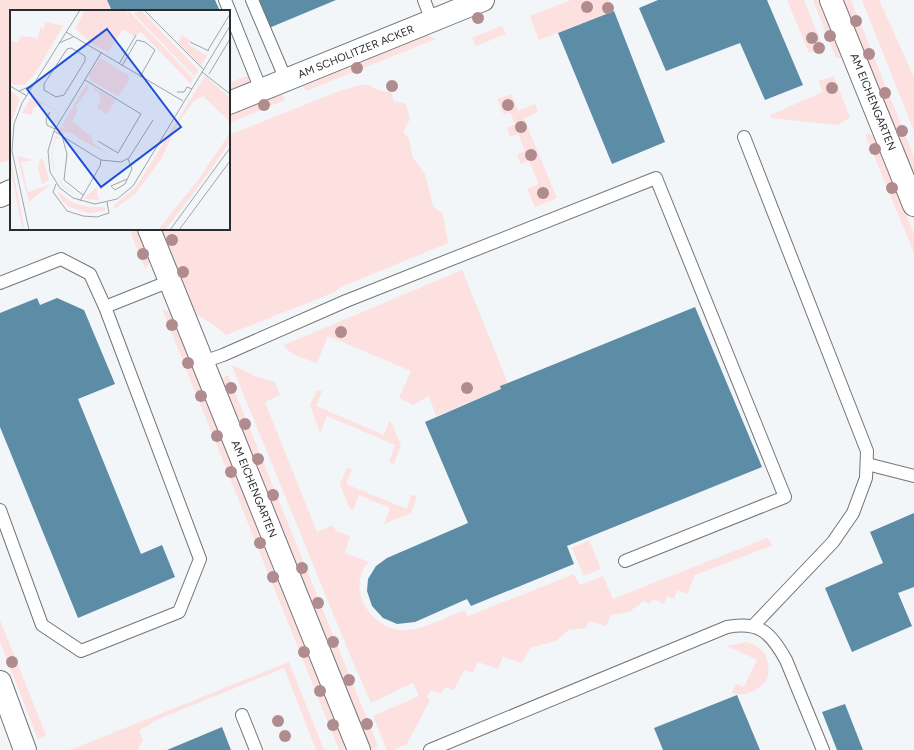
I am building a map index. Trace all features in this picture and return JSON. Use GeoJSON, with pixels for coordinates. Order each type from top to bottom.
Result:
{"type":"FeatureCollection","features":[{"type":"Feature","properties":{"kind":"street","name":"AM SCHOLITZER ACKER"},"geometry":{"type":"LineString","coordinates":[[230,103],[483,0]]}},
{"type":"Feature","properties":{"kind":"street","name":"AM EICHENGARTEN"},"geometry":{"type":"LineString","coordinates":[[831,0],[914,205]]}},
{"type":"Feature","properties":{"kind":"street"},"geometry":{"type":"LineString","coordinates":[[0,196],[10,191]]}},
{"type":"Feature","properties":{"kind":"street","name":"AM EICHENGARTEN"},"geometry":{"type":"LineString","coordinates":[[149,230],[359,750]]}},
{"type":"Feature","properties":{"kind":"street"},"geometry":{"type":"LineString","coordinates":[[0,682],[25,750]]}},
{"type":"Feature","properties":{"kind":"lane"},"geometry":{"type":"LineString","coordinates":[[225,0],[229,10]]}},
{"type":"Feature","properties":{"kind":"lane"},"geometry":{"type":"LineString","coordinates":[[252,0],[286,80]]}},
{"type":"Feature","properties":{"kind":"lane"},"geometry":{"type":"LineString","coordinates":[[424,0],[432,21]]}},
{"type":"Feature","properties":{"kind":"lane"},"geometry":{"type":"LineString","coordinates":[[230,12],[261,90]]}},
{"type":"Feature","properties":{"kind":"lane"},"geometry":{"type":"LineString","coordinates":[[744,137],[867,451],[866,478],[853,513],[833,542],[753,626]]}},
{"type":"Feature","properties":{"kind":"lane"},"geometry":{"type":"LineString","coordinates":[[203,362],[223,355],[346,301],[656,178],[785,497],[625,562]]}},
{"type":"Feature","properties":{"kind":"lane"},"geometry":{"type":"LineString","coordinates":[[0,283],[61,259],[90,274],[105,307],[200,559],[179,612],[81,651],[42,625],[0,510]]}},
{"type":"Feature","properties":{"kind":"lane"},"geometry":{"type":"LineString","coordinates":[[105,307],[170,281]]}},
{"type":"Feature","properties":{"kind":"lane"},"geometry":{"type":"LineString","coordinates":[[867,464],[914,476]]}},
{"type":"Feature","properties":{"kind":"lane"},"geometry":{"type":"LineString","coordinates":[[436,749],[727,627],[740,625],[753,626],[764,631],[771,636],[779,647],[786,660],[823,750]]}},
{"type":"Feature","properties":{"kind":"lane"},"geometry":{"type":"LineString","coordinates":[[242,715],[256,750]]}},
{"type":"Feature","properties":{"kind":"shaded area"},"geometry":{"type":"Polygon","coordinates":[[[0,0],[107,0],[112,10],[10,10],[10,160],[0,163],[0,0]]]}},
{"type":"Feature","properties":{"kind":"shaded area"},"geometry":{"type":"Polygon","coordinates":[[[571,0],[609,0],[614,11],[539,40],[530,16],[571,0]]]}},
{"type":"Feature","properties":{"kind":"shaded area"},"geometry":{"type":"Polygon","coordinates":[[[787,0],[804,0],[823,48],[809,53],[787,0]]]}},
{"type":"Feature","properties":{"kind":"shaded area"},"geometry":{"type":"Polygon","coordinates":[[[813,0],[819,0],[843,58],[836,58],[813,0]]]}},
{"type":"Feature","properties":{"kind":"shaded area"},"geometry":{"type":"Polygon","coordinates":[[[843,0],[851,0],[914,157],[914,175],[843,0]]]}},
{"type":"Feature","properties":{"kind":"shaded area"},"geometry":{"type":"Polygon","coordinates":[[[862,0],[879,0],[914,77],[914,131],[862,0]]]}},
{"type":"Feature","properties":{"kind":"shaded area"},"geometry":{"type":"Polygon","coordinates":[[[502,26],[506,34],[476,46],[472,38],[502,26]]]}},
{"type":"Feature","properties":{"kind":"shaded area"},"geometry":{"type":"Polygon","coordinates":[[[427,35],[436,39],[306,91],[303,86],[427,35]]]}},
{"type":"Feature","properties":{"kind":"shaded area"},"geometry":{"type":"Polygon","coordinates":[[[249,75],[250,82],[230,91],[230,83],[249,75]]]}},
{"type":"Feature","properties":{"kind":"shaded area"},"geometry":{"type":"Polygon","coordinates":[[[834,76],[850,118],[837,125],[771,118],[770,115],[823,92],[818,81],[834,76]]]}},
{"type":"Feature","properties":{"kind":"shaded area"},"geometry":{"type":"Polygon","coordinates":[[[361,85],[369,85],[377,90],[392,93],[393,101],[406,104],[410,119],[403,132],[409,138],[413,158],[425,174],[433,206],[443,214],[448,243],[341,287],[335,292],[226,335],[214,325],[194,313],[161,230],[230,230],[230,135],[339,91],[361,85]]]}},
{"type":"Feature","properties":{"kind":"shaded area"},"geometry":{"type":"Polygon","coordinates":[[[282,94],[285,100],[230,123],[230,115],[282,94]]]}},
{"type":"Feature","properties":{"kind":"shaded area"},"geometry":{"type":"Polygon","coordinates":[[[511,94],[518,111],[535,104],[538,112],[524,119],[557,198],[535,207],[527,189],[539,184],[529,161],[521,164],[517,155],[525,151],[518,134],[510,137],[507,128],[515,124],[510,112],[504,115],[497,99],[511,94]]]}},
{"type":"Feature","properties":{"kind":"shaded area"},"geometry":{"type":"Polygon","coordinates":[[[865,134],[874,135],[914,234],[914,253],[865,134]]]}},
{"type":"Feature","properties":{"kind":"shaded area"},"geometry":{"type":"Polygon","coordinates":[[[129,230],[137,230],[148,254],[149,264],[145,269],[129,230]]]}},
{"type":"Feature","properties":{"kind":"shaded area"},"geometry":{"type":"Polygon","coordinates":[[[462,270],[508,383],[501,389],[436,416],[429,396],[413,405],[399,398],[411,371],[328,336],[317,363],[294,354],[284,345],[462,270]]]}},
{"type":"Feature","properties":{"kind":"shaded area"},"geometry":{"type":"Polygon","coordinates":[[[162,309],[171,313],[345,745],[343,750],[339,750],[162,309]]]}},
{"type":"Feature","properties":{"kind":"shaded area"},"geometry":{"type":"Polygon","coordinates":[[[232,366],[255,376],[275,382],[280,395],[265,402],[317,532],[333,525],[336,531],[350,536],[345,553],[369,562],[362,572],[360,583],[360,594],[364,604],[379,622],[389,627],[400,630],[416,629],[464,610],[468,616],[574,574],[580,585],[603,576],[613,599],[767,538],[773,545],[695,575],[687,594],[677,590],[674,599],[667,596],[664,604],[653,599],[650,604],[644,601],[629,612],[611,615],[606,626],[589,621],[586,628],[569,630],[556,641],[530,648],[522,663],[503,657],[498,669],[478,662],[473,673],[464,670],[454,690],[445,687],[441,694],[431,690],[427,698],[430,700],[407,744],[393,750],[387,750],[373,716],[419,696],[413,683],[371,703],[232,366]]]}},
{"type":"Feature","properties":{"kind":"shaded area"},"geometry":{"type":"Polygon","coordinates":[[[228,375],[378,746],[371,750],[222,378],[228,375]]]}},
{"type":"Feature","properties":{"kind":"shaded area"},"geometry":{"type":"Polygon","coordinates":[[[317,390],[322,391],[316,406],[384,435],[390,420],[401,445],[394,464],[389,462],[395,445],[327,416],[320,433],[310,405],[317,390]]]}},
{"type":"Feature","properties":{"kind":"shaded area"},"geometry":{"type":"Polygon","coordinates":[[[347,468],[352,469],[346,484],[407,509],[411,495],[417,496],[411,513],[384,524],[390,508],[359,495],[353,510],[349,508],[340,484],[347,468]]]}},
{"type":"Feature","properties":{"kind":"shaded area"},"geometry":{"type":"Polygon","coordinates":[[[589,540],[601,569],[584,576],[572,548],[589,540]]]}},
{"type":"Feature","properties":{"kind":"shaded area"},"geometry":{"type":"Polygon","coordinates":[[[0,620],[46,735],[38,739],[0,642],[0,620]]]}},
{"type":"Feature","properties":{"kind":"shaded area"},"geometry":{"type":"Polygon","coordinates":[[[747,642],[757,646],[765,654],[768,666],[768,676],[764,683],[756,690],[747,694],[732,693],[736,684],[744,687],[757,660],[727,646],[747,642]]]}},
{"type":"Feature","properties":{"kind":"shaded area"},"geometry":{"type":"Polygon","coordinates":[[[289,662],[324,750],[316,750],[284,668],[154,721],[148,726],[139,730],[143,740],[138,750],[70,750],[289,662]]]}},
{"type":"Feature","properties":{"kind":"building"},"geometry":{"type":"Polygon","coordinates":[[[107,0],[215,0],[220,10],[112,10],[107,0]]]}},
{"type":"Feature","properties":{"kind":"building"},"geometry":{"type":"Polygon","coordinates":[[[257,0],[336,0],[269,28],[257,0]]]}},
{"type":"Feature","properties":{"kind":"building"},"geometry":{"type":"Polygon","coordinates":[[[658,0],[767,0],[803,85],[765,100],[740,43],[666,71],[639,8],[658,0]]]}},
{"type":"Feature","properties":{"kind":"building"},"geometry":{"type":"Polygon","coordinates":[[[614,11],[665,142],[612,164],[558,33],[614,11]]]}},
{"type":"Feature","properties":{"kind":"building"},"geometry":{"type":"Polygon","coordinates":[[[37,298],[40,305],[57,298],[84,310],[115,384],[78,399],[141,554],[162,545],[175,577],[78,618],[0,427],[0,313],[37,298]]]}},
{"type":"Feature","properties":{"kind":"building"},"geometry":{"type":"Polygon","coordinates":[[[695,307],[762,467],[567,546],[574,564],[471,606],[467,599],[415,622],[397,624],[383,618],[372,606],[367,591],[368,579],[376,566],[387,558],[468,523],[425,422],[501,389],[500,386],[695,307]]]}},
{"type":"Feature","properties":{"kind":"building"},"geometry":{"type":"Polygon","coordinates":[[[914,513],[914,587],[898,593],[912,626],[852,652],[825,588],[883,563],[870,532],[914,513]]]}},
{"type":"Feature","properties":{"kind":"building"},"geometry":{"type":"Polygon","coordinates":[[[737,695],[760,750],[663,750],[654,728],[737,695]]]}},
{"type":"Feature","properties":{"kind":"building"},"geometry":{"type":"Polygon","coordinates":[[[845,704],[863,750],[837,750],[822,712],[845,704]]]}},
{"type":"Feature","properties":{"kind":"building"},"geometry":{"type":"Polygon","coordinates":[[[222,727],[231,750],[167,750],[222,727]]]}}]}
